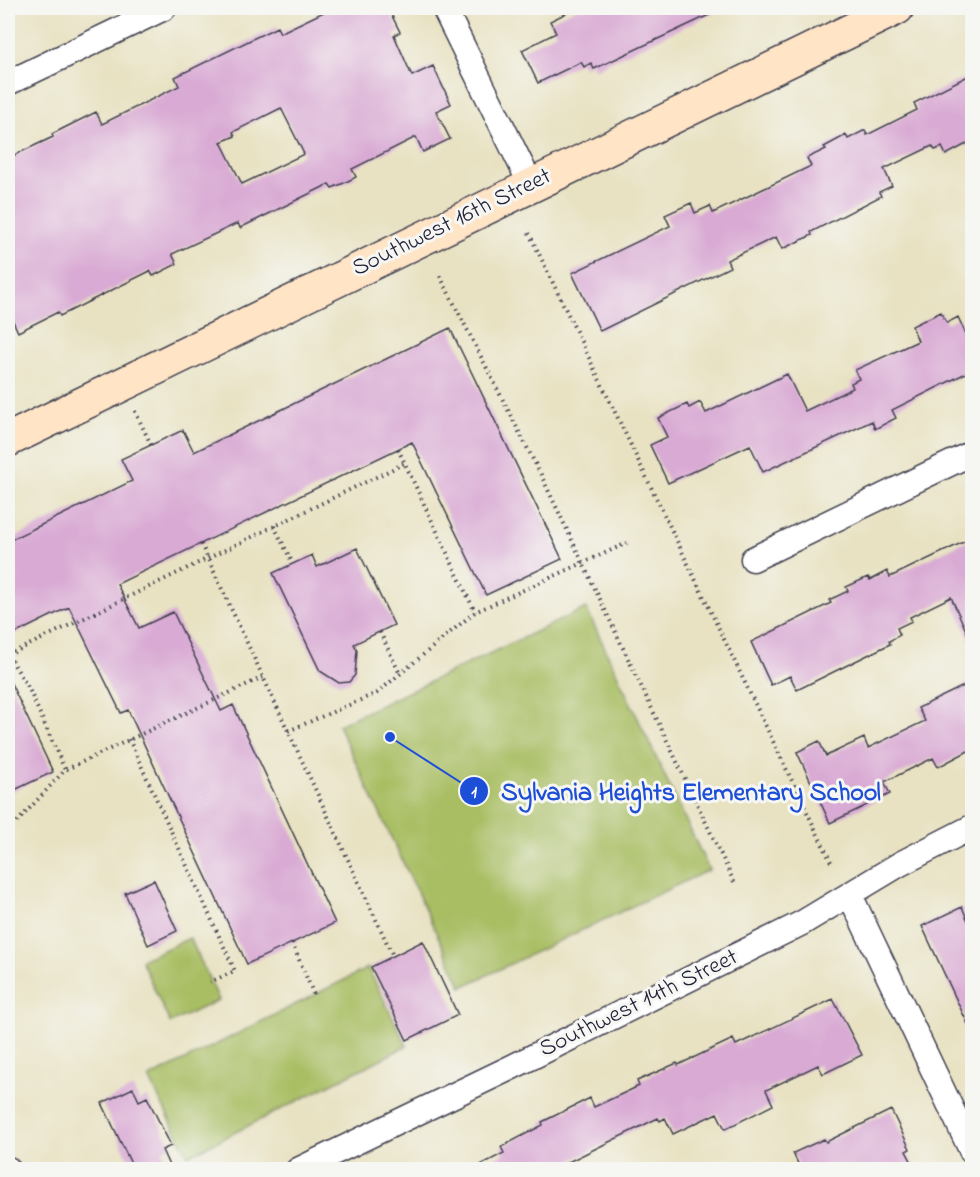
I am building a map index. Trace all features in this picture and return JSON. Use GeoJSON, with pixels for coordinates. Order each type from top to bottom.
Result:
{"type":"FeatureCollection","features":[{"type":"Feature","properties":{"kind":"street"},"geometry":{"type":"LineString","coordinates":[[8,83],[164,8]]}},
{"type":"Feature","properties":{"kind":"street"},"geometry":{"type":"LineString","coordinates":[[444,8],[531,185]]}},
{"type":"Feature","properties":{"kind":"street","name":"Southwest 16th Street"},"geometry":{"type":"LineString","coordinates":[[8,440],[897,8]]}},
{"type":"Feature","properties":{"kind":"street"},"geometry":{"type":"LineString","coordinates":[[753,559],[972,453]]}},
{"type":"Feature","properties":{"kind":"street","name":"Southwest 14th Street"},"geometry":{"type":"LineString","coordinates":[[298,1170],[510,1068],[791,928],[900,864],[972,827]]}},
{"type":"Feature","properties":{"kind":"street"},"geometry":{"type":"LineString","coordinates":[[850,895],[972,1152]]}},
{"type":"Feature","properties":{"kind":"path"},"geometry":{"type":"LineString","coordinates":[[529,233],[831,862]]}},
{"type":"Feature","properties":{"kind":"path"},"geometry":{"type":"LineString","coordinates":[[440,276],[541,475],[735,884]]}},
{"type":"Feature","properties":{"kind":"path"},"geometry":{"type":"LineString","coordinates":[[133,406],[151,445]]}},
{"type":"Feature","properties":{"kind":"path"},"geometry":{"type":"LineString","coordinates":[[398,449],[475,612]]}},
{"type":"Feature","properties":{"kind":"path"},"geometry":{"type":"LineString","coordinates":[[65,770],[28,687],[8,655],[405,463]]}},
{"type":"Feature","properties":{"kind":"path"},"geometry":{"type":"LineString","coordinates":[[274,526],[293,564]]}},
{"type":"Feature","properties":{"kind":"path"},"geometry":{"type":"LineString","coordinates":[[288,731],[377,693],[475,612],[627,543]]}},
{"type":"Feature","properties":{"kind":"path"},"geometry":{"type":"LineString","coordinates":[[201,544],[393,956]]}},
{"type":"Feature","properties":{"kind":"path"},"geometry":{"type":"LineString","coordinates":[[692,572],[698,569]]}},
{"type":"Feature","properties":{"kind":"path"},"geometry":{"type":"LineString","coordinates":[[380,632],[400,675]]}},
{"type":"Feature","properties":{"kind":"path"},"geometry":{"type":"LineString","coordinates":[[17,822],[65,770],[263,677]]}},
{"type":"Feature","properties":{"kind":"path"},"geometry":{"type":"LineString","coordinates":[[129,740],[235,971],[210,982]]}},
{"type":"Feature","properties":{"kind":"path"},"geometry":{"type":"LineString","coordinates":[[292,943],[314,995]]}},
{"type":"Feature","properties":{"kind":"green space"},"geometry":{"type":"Polygon","coordinates":[[[586,608],[709,870],[462,987],[338,725],[586,608]]]}},
{"type":"Feature","properties":{"kind":"green space"},"geometry":{"type":"Polygon","coordinates":[[[190,938],[219,1000],[170,1023],[141,960],[190,938]]]}},
{"type":"Feature","properties":{"kind":"green space"},"geometry":{"type":"Polygon","coordinates":[[[368,968],[407,1046],[188,1156],[149,1078],[368,968]]]}},
{"type":"Feature","properties":{"kind":"building"},"geometry":{"type":"Polygon","coordinates":[[[332,8],[388,8],[400,32],[394,35],[412,76],[433,66],[451,104],[436,111],[450,139],[423,152],[416,137],[352,169],[356,177],[344,183],[332,188],[329,184],[240,228],[238,223],[172,254],[177,264],[153,276],[150,271],[60,316],[58,312],[18,332],[8,310],[8,158],[53,137],[52,134],[96,112],[102,124],[179,86],[175,77],[277,27],[280,33],[332,8]],[[281,108],[233,132],[235,136],[221,142],[242,184],[304,154],[281,108]]]}},
{"type":"Feature","properties":{"kind":"building"},"geometry":{"type":"Polygon","coordinates":[[[577,8],[724,8],[594,69],[591,63],[584,67],[581,62],[538,83],[522,50],[556,33],[550,21],[577,8]]]}},
{"type":"Feature","properties":{"kind":"building"},"geometry":{"type":"Polygon","coordinates":[[[972,74],[972,141],[946,155],[942,147],[935,150],[932,146],[884,169],[892,186],[879,192],[881,196],[811,232],[812,235],[782,249],[776,237],[727,260],[730,267],[600,331],[572,273],[670,226],[665,215],[691,203],[695,213],[710,206],[713,213],[811,166],[807,158],[826,149],[824,147],[846,135],[848,139],[865,130],[867,135],[917,110],[914,103],[972,74]]]}},
{"type":"Feature","properties":{"kind":"building"},"geometry":{"type":"Polygon","coordinates":[[[941,312],[947,323],[958,317],[972,348],[972,370],[892,410],[896,418],[875,429],[872,421],[763,472],[750,445],[668,483],[650,445],[667,437],[658,418],[687,404],[689,408],[700,402],[706,413],[787,374],[805,411],[853,388],[851,383],[859,379],[855,370],[918,341],[912,326],[941,312]]]}},
{"type":"Feature","properties":{"kind":"building"},"geometry":{"type":"Polygon","coordinates":[[[450,328],[562,559],[486,595],[412,442],[117,584],[139,628],[173,612],[221,711],[233,705],[335,923],[247,964],[128,710],[121,713],[69,607],[8,637],[8,541],[132,481],[121,459],[183,430],[194,452],[450,328]]]}},
{"type":"Feature","properties":{"kind":"building"},"geometry":{"type":"Polygon","coordinates":[[[972,538],[972,644],[951,597],[910,617],[912,621],[897,628],[900,635],[889,641],[890,644],[797,690],[790,676],[771,685],[751,642],[831,603],[829,600],[848,591],[846,587],[868,577],[870,580],[887,571],[890,577],[972,538]]]}},
{"type":"Feature","properties":{"kind":"building"},"geometry":{"type":"Polygon","coordinates":[[[357,548],[394,625],[354,644],[357,650],[355,675],[349,682],[339,683],[320,671],[273,573],[312,555],[317,567],[357,548]]]}},
{"type":"Feature","properties":{"kind":"building"},"geometry":{"type":"Polygon","coordinates":[[[8,677],[53,772],[8,793],[8,677]]]}},
{"type":"Feature","properties":{"kind":"building"},"geometry":{"type":"Polygon","coordinates":[[[972,682],[972,749],[938,767],[933,758],[884,782],[890,794],[830,823],[797,752],[819,741],[826,756],[864,738],[868,748],[925,721],[918,708],[972,682]]]}},
{"type":"Feature","properties":{"kind":"building"},"geometry":{"type":"Polygon","coordinates":[[[154,880],[177,931],[148,945],[125,893],[154,880]]]}},
{"type":"Feature","properties":{"kind":"building"},"geometry":{"type":"Polygon","coordinates":[[[962,907],[972,930],[972,1033],[922,926],[962,907]]]}},
{"type":"Feature","properties":{"kind":"building"},"geometry":{"type":"Polygon","coordinates":[[[423,941],[458,1015],[407,1040],[371,967],[423,941]]]}},
{"type":"Feature","properties":{"kind":"building"},"geometry":{"type":"Polygon","coordinates":[[[833,999],[862,1055],[823,1074],[818,1065],[766,1090],[773,1105],[725,1129],[717,1113],[673,1134],[665,1118],[660,1121],[658,1118],[552,1170],[471,1170],[504,1153],[501,1147],[543,1125],[542,1122],[590,1098],[594,1107],[639,1086],[637,1081],[733,1039],[736,1045],[833,999]]]}},
{"type":"Feature","properties":{"kind":"building"},"geometry":{"type":"Polygon","coordinates":[[[133,1088],[139,1101],[147,1097],[171,1146],[162,1150],[171,1170],[134,1170],[102,1103],[133,1088]]]}},
{"type":"Feature","properties":{"kind":"building"},"geometry":{"type":"Polygon","coordinates":[[[891,1110],[910,1149],[906,1151],[916,1170],[801,1170],[793,1153],[824,1139],[826,1142],[891,1110]]]}},
{"type":"Feature","properties":{"kind":"place","name":"Sylvania Heights Elementary School"},"geometry":{"type":"Point","coordinates":[390,737]}}]}
